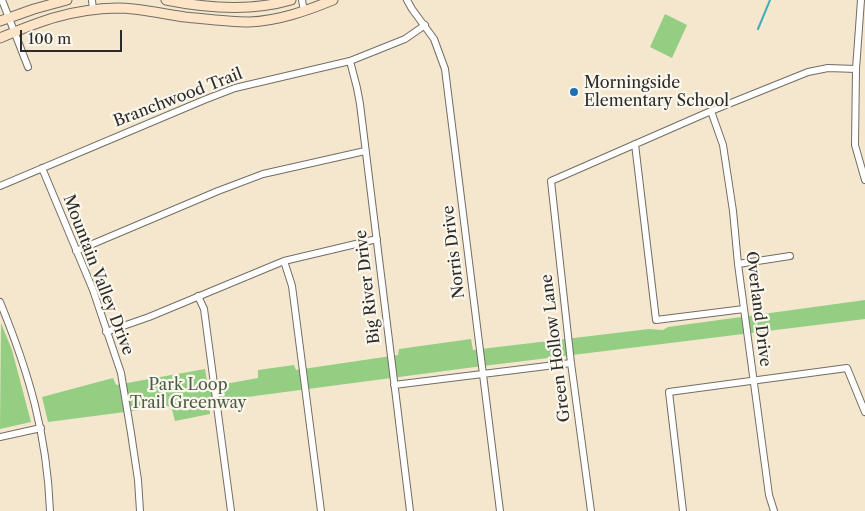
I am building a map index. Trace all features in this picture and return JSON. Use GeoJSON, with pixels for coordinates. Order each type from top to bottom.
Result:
{"type":"FeatureCollection","features":[{"type":"Feature","properties":{"kind":"main road"},"geometry":{"type":"LineString","coordinates":[[4,20],[67,0]]}},
{"type":"Feature","properties":{"kind":"main road"},"geometry":{"type":"LineString","coordinates":[[166,0],[219,7],[244,7],[291,0]]}},
{"type":"Feature","properties":{"kind":"main road"},"geometry":{"type":"LineString","coordinates":[[0,38],[62,15],[93,10],[118,8],[227,21],[251,22],[304,11],[333,0]]}},
{"type":"Feature","properties":{"kind":"street"},"geometry":{"type":"LineString","coordinates":[[2,0],[4,20],[14,32],[28,67]]}},
{"type":"Feature","properties":{"kind":"street"},"geometry":{"type":"LineString","coordinates":[[92,0],[93,10]]}},
{"type":"Feature","properties":{"kind":"street"},"geometry":{"type":"LineString","coordinates":[[302,0],[304,11]]}},
{"type":"Feature","properties":{"kind":"street","name":"Norris Drive"},"geometry":{"type":"LineString","coordinates":[[407,0],[434,39],[442,57],[450,95],[500,511]]}},
{"type":"Feature","properties":{"kind":"street"},"geometry":{"type":"LineString","coordinates":[[861,0],[856,69],[855,145],[865,180]]}},
{"type":"Feature","properties":{"kind":"street"},"geometry":{"type":"LineString","coordinates":[[183,16],[187,2]]}},
{"type":"Feature","properties":{"kind":"street","name":"Branchwood Trail"},"geometry":{"type":"LineString","coordinates":[[0,186],[119,134],[235,88],[350,60],[405,39],[425,25]]}},
{"type":"Feature","properties":{"kind":"street","name":"Big River Drive"},"geometry":{"type":"LineString","coordinates":[[350,60],[357,88],[410,511]]}},
{"type":"Feature","properties":{"kind":"street"},"geometry":{"type":"LineString","coordinates":[[744,309],[656,320],[635,144],[808,72],[828,68],[856,69]]}},
{"type":"Feature","properties":{"kind":"street","name":"Overland Drive"},"geometry":{"type":"LineString","coordinates":[[711,111],[723,146],[769,495],[774,511]]}},
{"type":"Feature","properties":{"kind":"street","name":"Green Hollow Lane"},"geometry":{"type":"LineString","coordinates":[[591,511],[571,362],[551,180],[635,144]]}},
{"type":"Feature","properties":{"kind":"street"},"geometry":{"type":"LineString","coordinates":[[76,251],[263,174],[365,151]]}},
{"type":"Feature","properties":{"kind":"street","name":"Mountain Valley Drive"},"geometry":{"type":"LineString","coordinates":[[42,168],[92,290],[121,373],[138,480],[140,511]]}},
{"type":"Feature","properties":{"kind":"street"},"geometry":{"type":"LineString","coordinates":[[106,332],[149,317],[284,260],[376,239]]}},
{"type":"Feature","properties":{"kind":"street"},"geometry":{"type":"LineString","coordinates":[[738,264],[790,256]]}},
{"type":"Feature","properties":{"kind":"street"},"geometry":{"type":"LineString","coordinates":[[284,260],[292,286],[321,511]]}},
{"type":"Feature","properties":{"kind":"street"},"geometry":{"type":"LineString","coordinates":[[198,296],[204,309],[232,511]]}},
{"type":"Feature","properties":{"kind":"street"},"geometry":{"type":"LineString","coordinates":[[0,302],[2,314],[26,368],[42,428],[49,478],[50,511]]}},
{"type":"Feature","properties":{"kind":"street"},"geometry":{"type":"LineString","coordinates":[[394,385],[571,362]]}},
{"type":"Feature","properties":{"kind":"street"},"geometry":{"type":"LineString","coordinates":[[683,511],[669,392],[847,368],[865,412]]}},
{"type":"Feature","properties":{"kind":"street"},"geometry":{"type":"LineString","coordinates":[[0,437],[42,428]]}},
{"type":"Feature","properties":{"kind":"green space"},"geometry":{"type":"Polygon","coordinates":[[[665,14],[687,25],[672,58],[650,47],[665,14]]]}},
{"type":"Feature","properties":{"kind":"green space","name":"Park Loop Trail Greenway"},"geometry":{"type":"Polygon","coordinates":[[[865,300],[865,319],[209,402],[210,414],[175,421],[171,406],[48,422],[42,397],[113,378],[116,385],[205,369],[208,387],[258,378],[258,370],[294,365],[296,370],[398,355],[399,349],[471,339],[473,350],[649,329],[663,330],[668,327],[865,300]]]}},
{"type":"Feature","properties":{"kind":"green space"},"geometry":{"type":"Polygon","coordinates":[[[1,323],[12,350],[31,422],[0,429],[1,323]]]}},
{"type":"Feature","properties":{"kind":"waterway"},"geometry":{"type":"LineString","coordinates":[[758,29],[770,0]]}},
{"type":"Feature","properties":{"kind":"place","name":"Morningside Elementary School"},"geometry":{"type":"Point","coordinates":[574,92]}}]}
